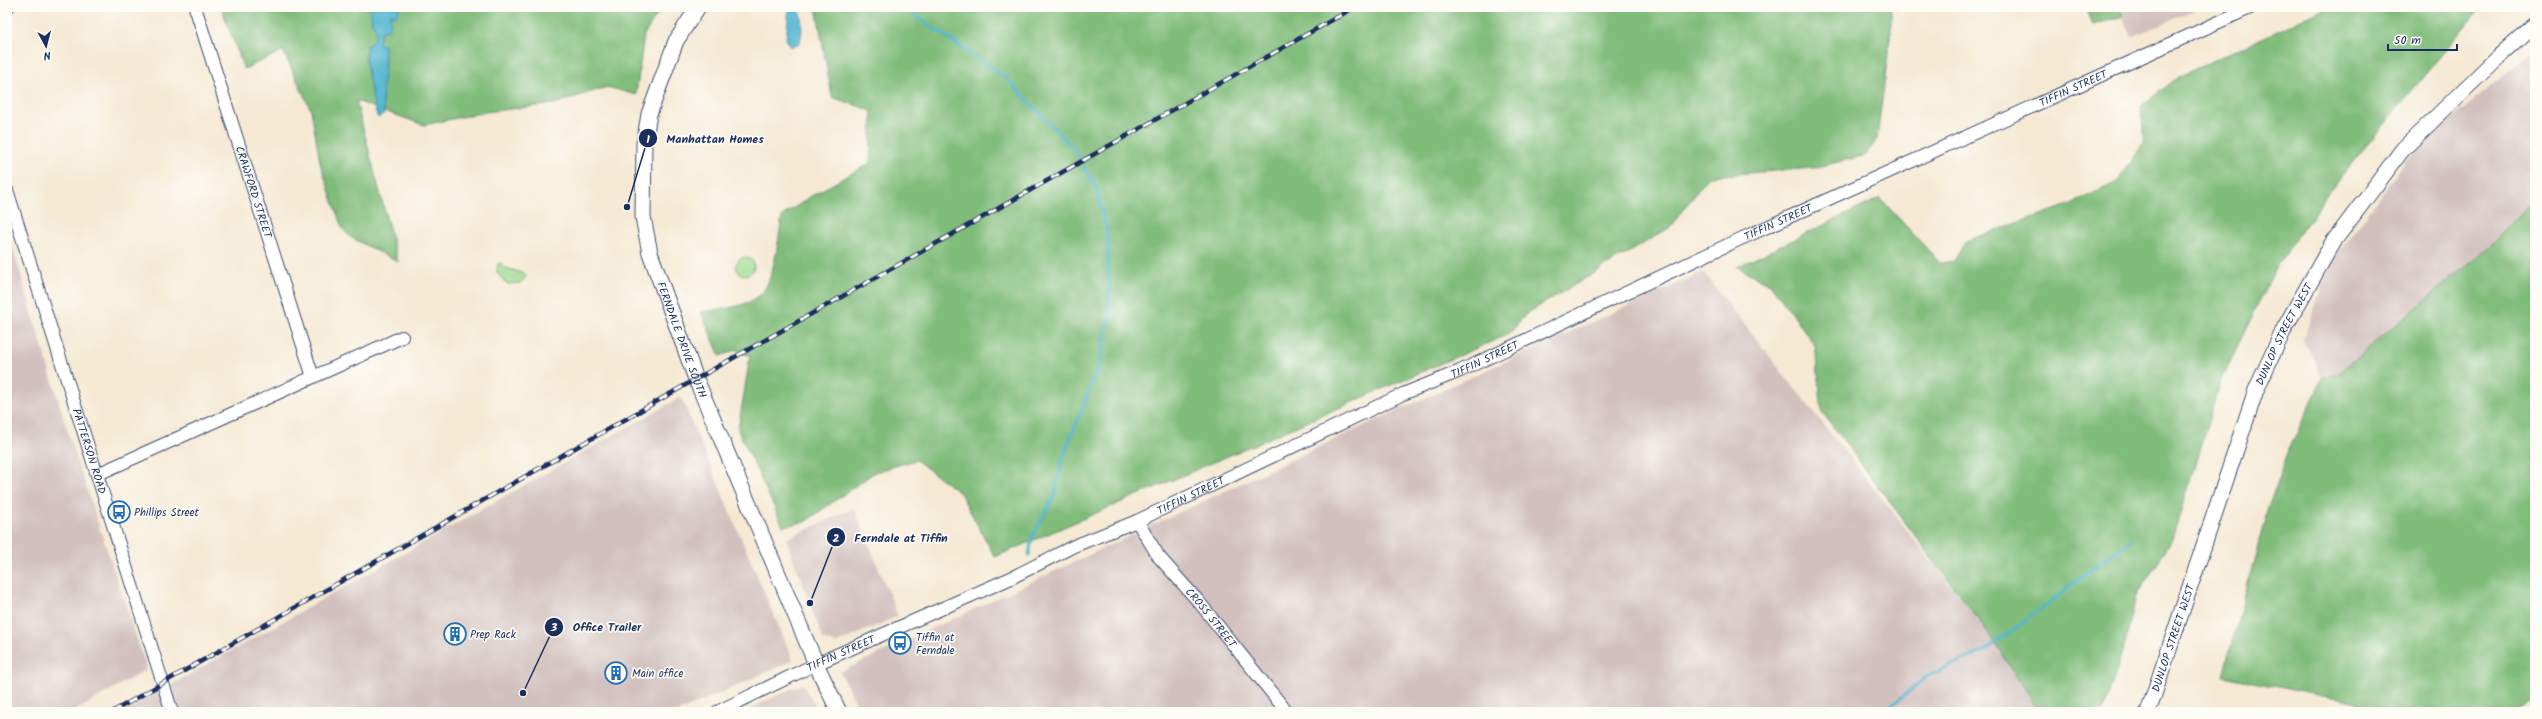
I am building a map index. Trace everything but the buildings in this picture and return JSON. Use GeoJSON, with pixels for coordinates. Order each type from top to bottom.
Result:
{"type":"FeatureCollection","features":[{"type":"Feature","properties":{"kind":"main road","name":"FERNDALE DRIVE SOUTH"},"geometry":{"type":"LineString","coordinates":[[698,7],[676,41],[649,114],[644,144],[643,217],[650,253],[696,379],[816,664],[839,712]]}},
{"type":"Feature","properties":{"kind":"main road","name":"DUNLOP STREET WEST"},"geometry":{"type":"LineString","coordinates":[[2148,712],[2256,390],[2285,328],[2333,242],[2402,149],[2496,59],[2535,24]]}},
{"type":"Feature","properties":{"kind":"street","name":"CRAWFORD STREET"},"geometry":{"type":"LineString","coordinates":[[195,7],[313,377]]}},
{"type":"Feature","properties":{"kind":"street","name":"TIFFIN STREET"},"geometry":{"type":"LineString","coordinates":[[717,712],[816,664],[1011,578],[1074,546],[1137,521],[1403,394],[1460,371],[1736,241],[2239,10],[2252,7]]}},
{"type":"Feature","properties":{"kind":"street","name":"PATTERSON ROAD"},"geometry":{"type":"LineString","coordinates":[[7,190],[172,712]]}},
{"type":"Feature","properties":{"kind":"street"},"geometry":{"type":"LineString","coordinates":[[98,474],[402,337]]}},
{"type":"Feature","properties":{"kind":"street","name":"CROSS STREET"},"geometry":{"type":"LineString","coordinates":[[1137,521],[1159,557],[1199,602],[1287,712]]}},
{"type":"Feature","properties":{"kind":"shaded area"},"geometry":{"type":"Polygon","coordinates":[[[2119,7],[2202,7],[2131,37],[2119,7]]]}},
{"type":"Feature","properties":{"kind":"shaded area"},"geometry":{"type":"Polygon","coordinates":[[[2535,50],[2535,198],[2492,244],[2339,373],[2323,378],[2303,339],[2332,262],[2412,152],[2535,50]]]}},
{"type":"Feature","properties":{"kind":"shaded area"},"geometry":{"type":"Polygon","coordinates":[[[7,229],[69,436],[147,669],[73,712],[7,712],[7,229]]]}},
{"type":"Feature","properties":{"kind":"shaded area"},"geometry":{"type":"Polygon","coordinates":[[[1703,272],[1992,638],[2040,712],[861,712],[840,672],[1374,421],[1703,272]]]}},
{"type":"Feature","properties":{"kind":"shaded area"},"geometry":{"type":"Polygon","coordinates":[[[681,397],[793,660],[678,712],[123,712],[681,397]]]}},
{"type":"Feature","properties":{"kind":"shaded area"},"geometry":{"type":"Polygon","coordinates":[[[854,508],[898,616],[835,644],[823,639],[786,539],[854,508]]]}},
{"type":"Feature","properties":{"kind":"shaded area"},"geometry":{"type":"Polygon","coordinates":[[[802,684],[820,712],[742,712],[802,684]]]}},
{"type":"Feature","properties":{"kind":"green space"},"geometry":{"type":"Polygon","coordinates":[[[221,7],[662,7],[644,35],[636,95],[607,87],[554,104],[485,112],[424,125],[356,101],[398,262],[350,237],[342,228],[320,163],[311,110],[283,51],[244,69],[221,7]]]}},
{"type":"Feature","properties":{"kind":"green space"},"geometry":{"type":"Polygon","coordinates":[[[816,7],[1891,7],[1891,31],[1877,139],[1866,155],[1814,168],[1709,176],[1669,228],[1526,314],[1509,334],[995,557],[960,493],[916,460],[875,472],[805,522],[783,526],[738,430],[750,356],[736,350],[720,356],[701,312],[724,309],[747,303],[760,295],[765,289],[772,270],[782,216],[813,195],[870,163],[872,111],[832,97],[816,7]]]}},
{"type":"Feature","properties":{"kind":"green space"},"geometry":{"type":"Polygon","coordinates":[[[2086,7],[2119,7],[2123,16],[2093,25],[2086,7]]]}},
{"type":"Feature","properties":{"kind":"green space"},"geometry":{"type":"Polygon","coordinates":[[[2329,7],[2481,7],[2338,180],[2277,265],[2220,382],[2172,539],[2136,596],[2125,644],[2103,712],[2040,712],[1992,638],[1822,412],[1815,345],[1770,284],[1737,267],[1880,198],[1940,263],[1954,261],[1966,241],[2069,205],[2117,182],[2144,143],[2141,106],[2180,76],[2329,7]]]}},
{"type":"Feature","properties":{"kind":"green space"},"geometry":{"type":"Polygon","coordinates":[[[2535,198],[2535,701],[2514,712],[2397,711],[2223,676],[2268,508],[2286,456],[2323,378],[2339,373],[2492,244],[2535,198]]]}},
{"type":"Feature","properties":{"kind":"green space"},"geometry":{"type":"Polygon","coordinates":[[[741,257],[749,257],[754,262],[752,273],[749,275],[741,275],[736,270],[736,262],[741,257]]]}},
{"type":"Feature","properties":{"kind":"green space"},"geometry":{"type":"Polygon","coordinates":[[[500,263],[506,268],[525,274],[526,277],[520,283],[507,284],[497,273],[498,264],[500,263]]]}},
{"type":"Feature","properties":{"kind":"water"},"geometry":{"type":"Polygon","coordinates":[[[370,7],[400,7],[397,15],[390,15],[391,24],[387,30],[381,32],[379,43],[384,46],[385,54],[382,97],[385,113],[378,118],[373,101],[366,60],[367,45],[372,43],[377,31],[372,23],[370,7]]]}},
{"type":"Feature","properties":{"kind":"water"},"geometry":{"type":"Polygon","coordinates":[[[789,7],[799,7],[802,26],[798,45],[791,47],[786,39],[789,7]]]}},
{"type":"Feature","properties":{"kind":"waterway"},"geometry":{"type":"LineString","coordinates":[[905,7],[911,13],[1004,76],[1073,148],[1079,157]]}},
{"type":"Feature","properties":{"kind":"waterway"},"geometry":{"type":"LineString","coordinates":[[1029,555],[1032,537],[1054,497],[1063,457],[1100,363],[1110,312],[1107,232],[1096,188],[1084,167]]}},
{"type":"Feature","properties":{"kind":"waterway"},"geometry":{"type":"LineString","coordinates":[[1884,712],[1926,677],[1988,649],[2132,539]]}},
{"type":"Feature","properties":{"kind":"railway"},"geometry":{"type":"LineString","coordinates":[[112,712],[696,379],[1355,7]]}},
{"type":"Feature","properties":{"kind":"place","name":"Manhattan Homes"},"geometry":{"type":"Point","coordinates":[627,207]}},
{"type":"Feature","properties":{"kind":"place","name":"Phillips Street"},"geometry":{"type":"Point","coordinates":[119,512]}},
{"type":"Feature","properties":{"kind":"place","name":"Ferndale at Tiffin"},"geometry":{"type":"Point","coordinates":[810,603]}},
{"type":"Feature","properties":{"kind":"place","name":"Prep Rack"},"geometry":{"type":"Point","coordinates":[455,634]}},
{"type":"Feature","properties":{"kind":"place","name":"Tiffin at Ferndale"},"geometry":{"type":"Point","coordinates":[900,643]}},
{"type":"Feature","properties":{"kind":"place","name":"Main office"},"geometry":{"type":"Point","coordinates":[616,673]}},
{"type":"Feature","properties":{"kind":"place","name":"Office Trailer"},"geometry":{"type":"Point","coordinates":[523,693]}}]}
